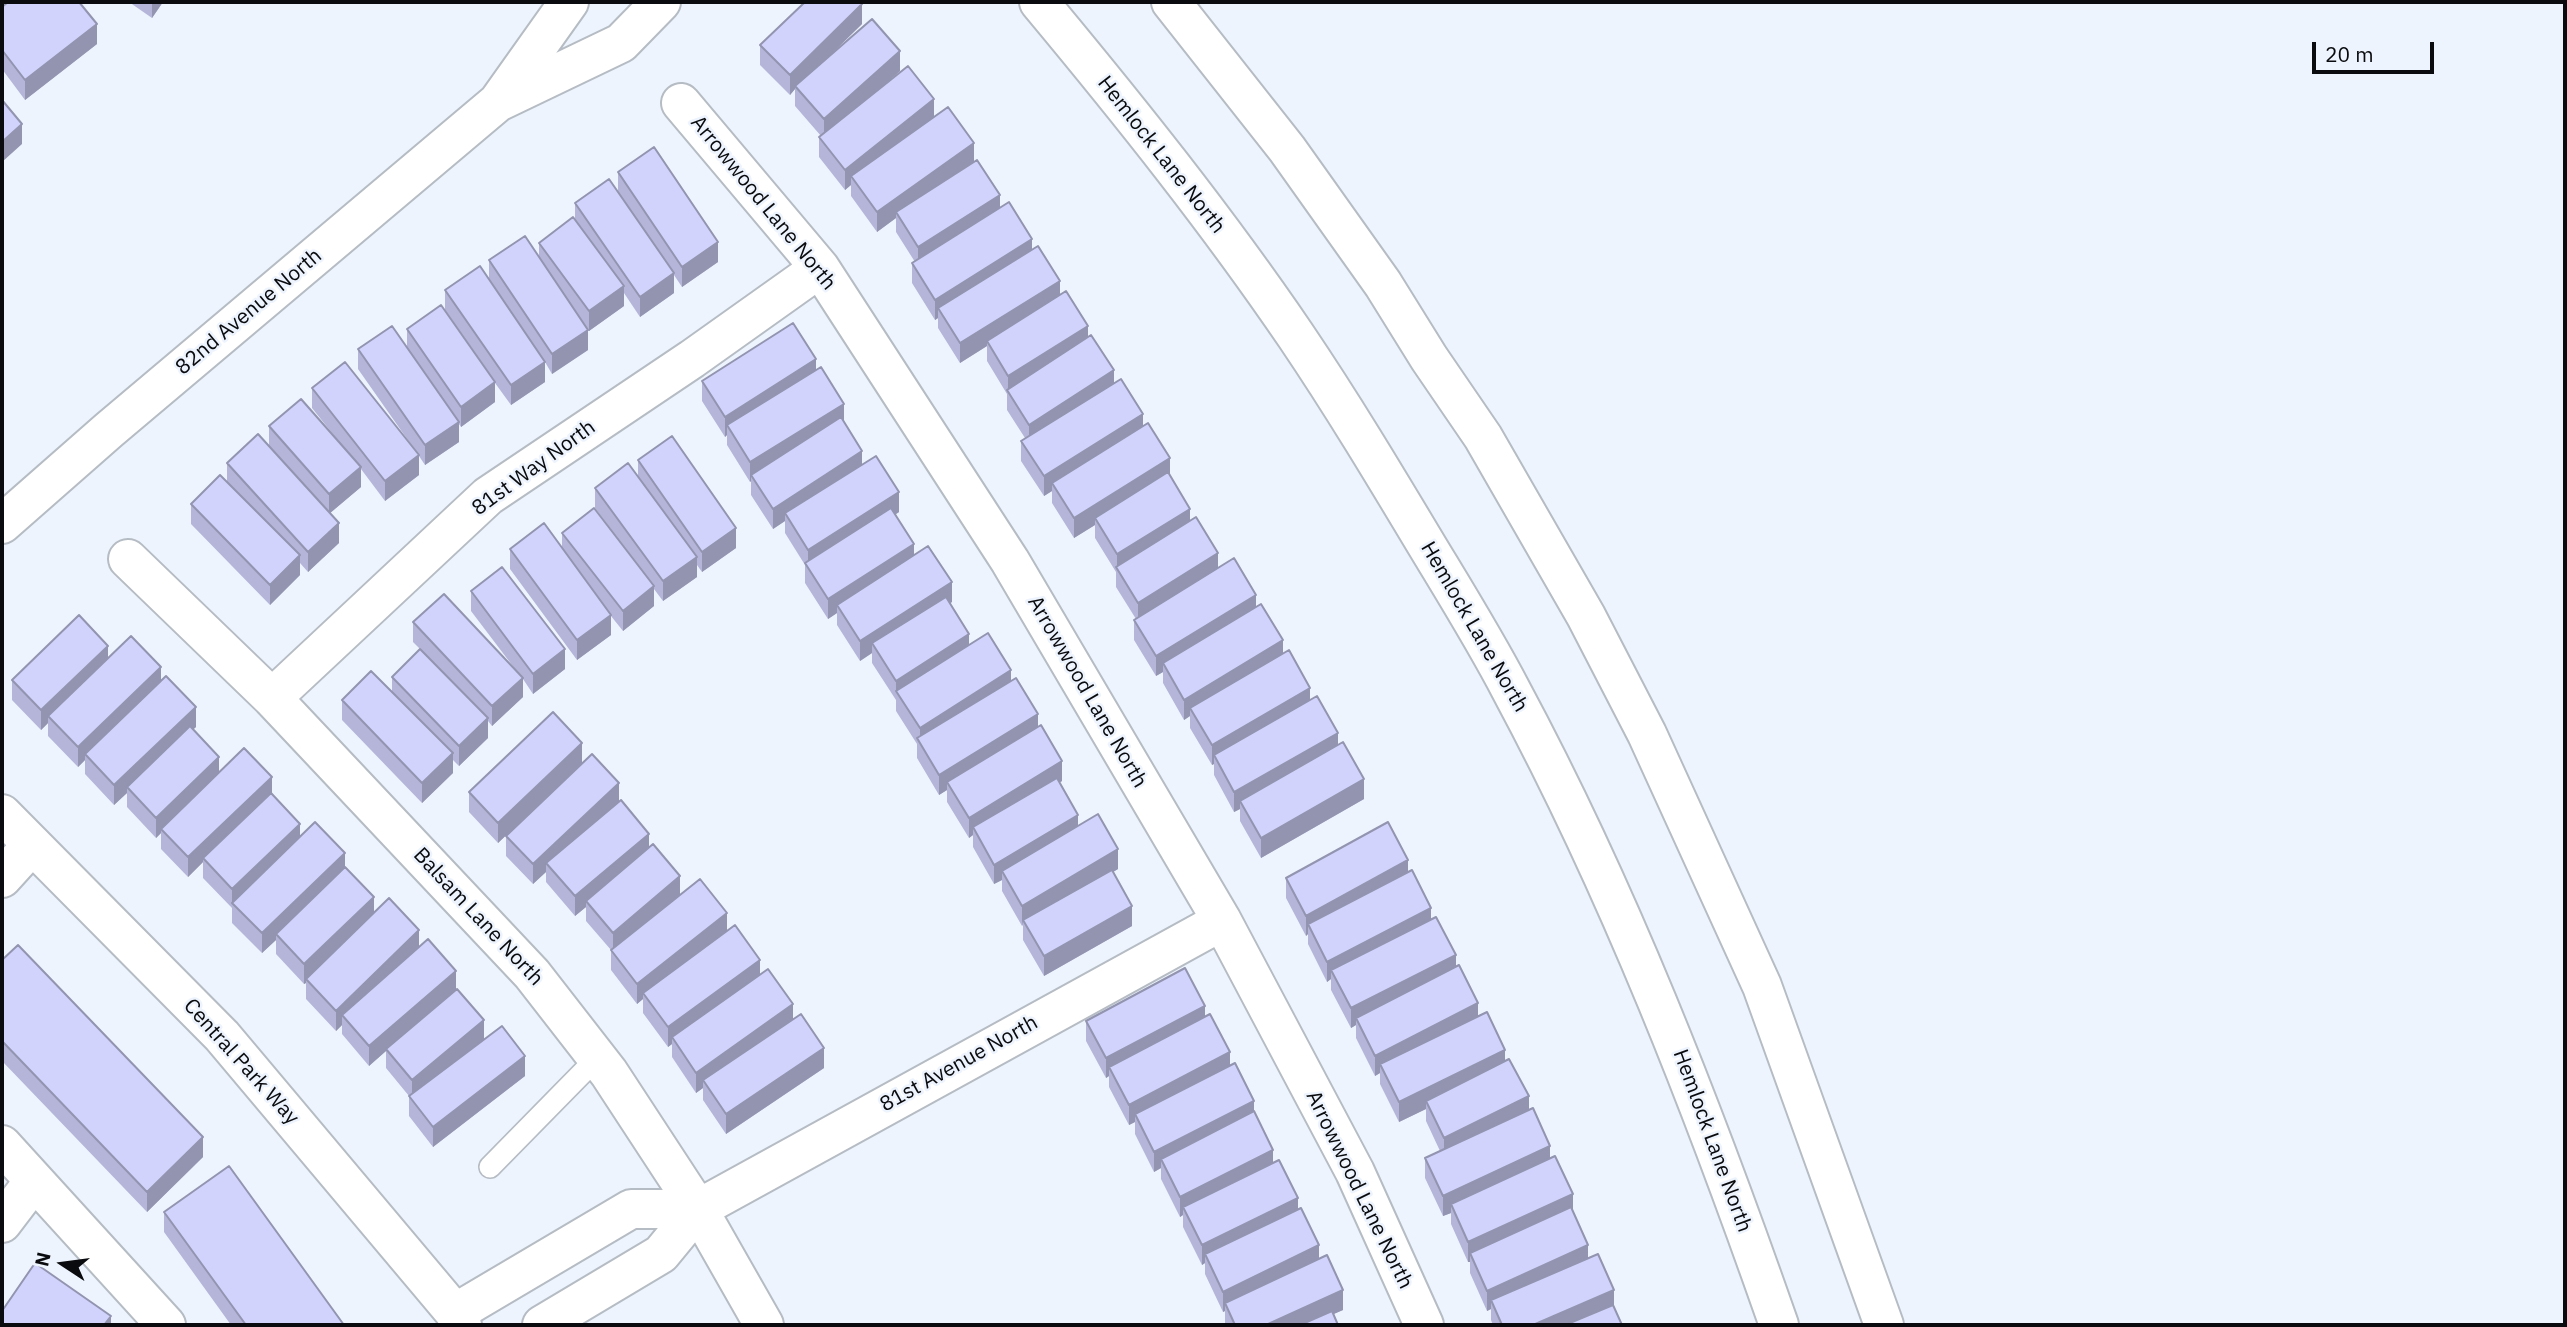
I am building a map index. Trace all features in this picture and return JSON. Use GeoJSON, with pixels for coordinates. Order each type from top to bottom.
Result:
{"type":"FeatureCollection","features":[{"type":"Feature","properties":{"kind":"street","name":"82nd Avenue North"},"geometry":{"type":"LineString","coordinates":[[2,524],[109,430],[498,102],[569,2]]}},
{"type":"Feature","properties":{"kind":"street","name":"82nd Avenue North"},"geometry":{"type":"LineString","coordinates":[[498,102],[621,43],[661,2]]}},
{"type":"Feature","properties":{"kind":"street","name":"Hemlock Lane North"},"geometry":{"type":"LineString","coordinates":[[1039,2],[1176,171],[1296,336],[1348,414],[1511,688],[1575,817],[1645,970],[1714,1144],[1779,1325]]}},
{"type":"Feature","properties":{"kind":"street"},"geometry":{"type":"LineString","coordinates":[[1171,2],[1287,149],[1383,284],[1483,437],[1586,616],[1647,734],[1762,986],[1884,1325]]}},
{"type":"Feature","properties":{"kind":"street","name":"Arrowwood Lane North"},"geometry":{"type":"LineString","coordinates":[[681,103],[820,268],[1010,561],[1222,921],[1355,1172],[1424,1325]]}},
{"type":"Feature","properties":{"kind":"street","name":"81st Way North"},"geometry":{"type":"LineString","coordinates":[[272,698],[488,496],[692,359],[820,268]]}},
{"type":"Feature","properties":{"kind":"street","name":"Balsam Lane North"},"geometry":{"type":"LineString","coordinates":[[128,559],[272,698],[532,974],[597,1058],[698,1209],[764,1325]]}},
{"type":"Feature","properties":{"kind":"street","name":"Central Park Way"},"geometry":{"type":"LineString","coordinates":[[2,814],[222,1036],[459,1319]]}},
{"type":"Feature","properties":{"kind":"street"},"geometry":{"type":"LineString","coordinates":[[2,878],[32,845]]}},
{"type":"Feature","properties":{"kind":"street","name":"81st Avenue North"},"geometry":{"type":"LineString","coordinates":[[542,1325],[661,1255],[698,1209],[1222,921]]}},
{"type":"Feature","properties":{"kind":"street"},"geometry":{"type":"LineString","coordinates":[[2,1145],[166,1325]]}},
{"type":"Feature","properties":{"kind":"street"},"geometry":{"type":"LineString","coordinates":[[2,1223],[34,1181]]}},
{"type":"Feature","properties":{"kind":"street","name":"81st Avenue North"},"geometry":{"type":"LineString","coordinates":[[459,1319],[631,1209],[698,1209]]}},
{"type":"Feature","properties":{"kind":"lane"},"geometry":{"type":"LineString","coordinates":[[490,1167],[597,1058]]}},
{"type":"Feature","properties":{"kind":"building"},"geometry":{"type":"Polygon","coordinates":[[[8,2],[79,2],[97,24],[25,80],[2,50],[2,7],[8,2]]]}},
{"type":"Feature","properties":{"kind":"building"},"geometry":{"type":"Polygon","coordinates":[[[805,2],[862,4],[790,75],[760,45],[805,2]]]}},
{"type":"Feature","properties":{"kind":"building"},"geometry":{"type":"Polygon","coordinates":[[[872,19],[900,51],[824,119],[795,86],[872,19]]]}},
{"type":"Feature","properties":{"kind":"building"},"geometry":{"type":"Polygon","coordinates":[[[908,66],[934,99],[845,170],[819,137],[908,66]]]}},
{"type":"Feature","properties":{"kind":"building"},"geometry":{"type":"Polygon","coordinates":[[[2,100],[22,124],[2,142],[2,100]]]}},
{"type":"Feature","properties":{"kind":"building"},"geometry":{"type":"Polygon","coordinates":[[[948,107],[974,143],[877,212],[851,176],[948,107]]]}},
{"type":"Feature","properties":{"kind":"building"},"geometry":{"type":"Polygon","coordinates":[[[654,147],[718,242],[682,267],[618,172],[654,147]]]}},
{"type":"Feature","properties":{"kind":"building"},"geometry":{"type":"Polygon","coordinates":[[[977,160],[1000,195],[918,247],[896,212],[977,160]]]}},
{"type":"Feature","properties":{"kind":"building"},"geometry":{"type":"Polygon","coordinates":[[[609,179],[674,273],[640,297],[575,203],[609,179]]]}},
{"type":"Feature","properties":{"kind":"building"},"geometry":{"type":"Polygon","coordinates":[[[1009,202],[1032,239],[935,300],[912,263],[1009,202]]]}},
{"type":"Feature","properties":{"kind":"building"},"geometry":{"type":"Polygon","coordinates":[[[573,217],[624,286],[589,311],[539,243],[573,217]]]}},
{"type":"Feature","properties":{"kind":"building"},"geometry":{"type":"Polygon","coordinates":[[[525,236],[588,330],[552,354],[489,260],[525,236]]]}},
{"type":"Feature","properties":{"kind":"building"},"geometry":{"type":"Polygon","coordinates":[[[1038,246],[1060,281],[960,343],[938,308],[1038,246]]]}},
{"type":"Feature","properties":{"kind":"building"},"geometry":{"type":"Polygon","coordinates":[[[480,266],[545,362],[511,385],[445,290],[480,266]]]}},
{"type":"Feature","properties":{"kind":"building"},"geometry":{"type":"Polygon","coordinates":[[[1066,291],[1088,326],[1008,376],[987,341],[1066,291]]]}},
{"type":"Feature","properties":{"kind":"building"},"geometry":{"type":"Polygon","coordinates":[[[441,305],[495,382],[461,407],[407,329],[441,305]]]}},
{"type":"Feature","properties":{"kind":"building"},"geometry":{"type":"Polygon","coordinates":[[[793,323],[816,359],[725,417],[702,381],[793,323]]]}},
{"type":"Feature","properties":{"kind":"building"},"geometry":{"type":"Polygon","coordinates":[[[392,326],[459,422],[425,445],[358,349],[392,326]]]}},
{"type":"Feature","properties":{"kind":"building"},"geometry":{"type":"Polygon","coordinates":[[[1091,335],[1114,370],[1029,425],[1007,390],[1091,335]]]}},
{"type":"Feature","properties":{"kind":"building"},"geometry":{"type":"Polygon","coordinates":[[[345,362],[419,455],[385,481],[312,388],[345,362]]]}},
{"type":"Feature","properties":{"kind":"building"},"geometry":{"type":"Polygon","coordinates":[[[821,367],[844,404],[750,462],[727,425],[821,367]]]}},
{"type":"Feature","properties":{"kind":"building"},"geometry":{"type":"Polygon","coordinates":[[[1121,379],[1143,414],[1044,476],[1021,441],[1121,379]]]}},
{"type":"Feature","properties":{"kind":"building"},"geometry":{"type":"Polygon","coordinates":[[[301,399],[361,467],[329,494],[269,426],[301,399]]]}},
{"type":"Feature","properties":{"kind":"building"},"geometry":{"type":"Polygon","coordinates":[[[841,417],[862,451],[773,509],[751,475],[841,417]]]}},
{"type":"Feature","properties":{"kind":"building"},"geometry":{"type":"Polygon","coordinates":[[[1148,423],[1170,458],[1074,518],[1052,483],[1148,423]]]}},
{"type":"Feature","properties":{"kind":"building"},"geometry":{"type":"Polygon","coordinates":[[[258,434],[339,523],[308,552],[227,463],[258,434]]]}},
{"type":"Feature","properties":{"kind":"building"},"geometry":{"type":"Polygon","coordinates":[[[672,436],[736,528],[702,552],[638,460],[672,436]]]}},
{"type":"Feature","properties":{"kind":"building"},"geometry":{"type":"Polygon","coordinates":[[[876,456],[899,492],[808,550],[785,513],[876,456]]]}},
{"type":"Feature","properties":{"kind":"building"},"geometry":{"type":"Polygon","coordinates":[[[628,463],[697,557],[663,581],[595,488],[628,463]]]}},
{"type":"Feature","properties":{"kind":"building"},"geometry":{"type":"Polygon","coordinates":[[[1168,472],[1190,509],[1117,554],[1095,518],[1168,472]]]}},
{"type":"Feature","properties":{"kind":"building"},"geometry":{"type":"Polygon","coordinates":[[[220,475],[300,555],[270,585],[191,504],[220,475]]]}},
{"type":"Feature","properties":{"kind":"building"},"geometry":{"type":"Polygon","coordinates":[[[594,508],[654,586],[623,611],[562,533],[594,508]]]}},
{"type":"Feature","properties":{"kind":"building"},"geometry":{"type":"Polygon","coordinates":[[[891,508],[914,544],[828,599],[805,563],[891,508]]]}},
{"type":"Feature","properties":{"kind":"building"},"geometry":{"type":"Polygon","coordinates":[[[1196,517],[1218,553],[1138,603],[1116,567],[1196,517]]]}},
{"type":"Feature","properties":{"kind":"building"},"geometry":{"type":"Polygon","coordinates":[[[544,523],[611,615],[577,640],[510,549],[544,523]]]}},
{"type":"Feature","properties":{"kind":"building"},"geometry":{"type":"Polygon","coordinates":[[[928,546],[952,582],[860,641],[837,605],[928,546]]]}},
{"type":"Feature","properties":{"kind":"building"},"geometry":{"type":"Polygon","coordinates":[[[1234,558],[1256,595],[1156,656],[1134,620],[1234,558]]]}},
{"type":"Feature","properties":{"kind":"building"},"geometry":{"type":"Polygon","coordinates":[[[502,567],[565,649],[533,674],[471,591],[502,567]]]}},
{"type":"Feature","properties":{"kind":"building"},"geometry":{"type":"Polygon","coordinates":[[[444,594],[523,678],[492,706],[413,622],[444,594]]]}},
{"type":"Feature","properties":{"kind":"building"},"geometry":{"type":"Polygon","coordinates":[[[946,597],[969,634],[896,681],[872,643],[946,597]]]}},
{"type":"Feature","properties":{"kind":"building"},"geometry":{"type":"Polygon","coordinates":[[[1261,604],[1283,640],[1184,700],[1163,663],[1261,604]]]}},
{"type":"Feature","properties":{"kind":"building"},"geometry":{"type":"Polygon","coordinates":[[[79,615],[108,646],[41,710],[12,680],[79,615]]]}},
{"type":"Feature","properties":{"kind":"building"},"geometry":{"type":"Polygon","coordinates":[[[988,633],[1011,670],[920,728],[896,691],[988,633]]]}},
{"type":"Feature","properties":{"kind":"building"},"geometry":{"type":"Polygon","coordinates":[[[131,636],[161,667],[78,747],[48,716],[131,636]]]}},
{"type":"Feature","properties":{"kind":"building"},"geometry":{"type":"Polygon","coordinates":[[[420,649],[488,718],[459,746],[392,677],[420,649]]]}},
{"type":"Feature","properties":{"kind":"building"},"geometry":{"type":"Polygon","coordinates":[[[1289,650],[1310,688],[1212,745],[1190,708],[1289,650]]]}},
{"type":"Feature","properties":{"kind":"building"},"geometry":{"type":"Polygon","coordinates":[[[371,671],[453,753],[422,783],[342,700],[371,671]]]}},
{"type":"Feature","properties":{"kind":"building"},"geometry":{"type":"Polygon","coordinates":[[[166,676],[196,707],[114,785],[85,754],[166,676]]]}},
{"type":"Feature","properties":{"kind":"building"},"geometry":{"type":"Polygon","coordinates":[[[1016,678],[1038,714],[939,775],[917,738],[1016,678]]]}},
{"type":"Feature","properties":{"kind":"building"},"geometry":{"type":"Polygon","coordinates":[[[1317,696],[1338,733],[1234,792],[1214,755],[1317,696]]]}},
{"type":"Feature","properties":{"kind":"building"},"geometry":{"type":"Polygon","coordinates":[[[553,712],[582,743],[498,823],[469,792],[553,712]]]}},
{"type":"Feature","properties":{"kind":"building"},"geometry":{"type":"Polygon","coordinates":[[[1041,725],[1062,761],[969,818],[947,782],[1041,725]]]}},
{"type":"Feature","properties":{"kind":"building"},"geometry":{"type":"Polygon","coordinates":[[[190,726],[219,757],[156,818],[127,787],[190,726]]]}},
{"type":"Feature","properties":{"kind":"building"},"geometry":{"type":"Polygon","coordinates":[[[1343,742],[1364,779],[1261,838],[1240,801],[1343,742]]]}},
{"type":"Feature","properties":{"kind":"building"},"geometry":{"type":"Polygon","coordinates":[[[244,748],[272,777],[188,857],[161,829],[244,748]]]}},
{"type":"Feature","properties":{"kind":"building"},"geometry":{"type":"Polygon","coordinates":[[[592,754],[619,783],[533,864],[506,836],[592,754]]]}},
{"type":"Feature","properties":{"kind":"building"},"geometry":{"type":"Polygon","coordinates":[[[1057,778],[1078,815],[994,865],[973,827],[1057,778]]]}},
{"type":"Feature","properties":{"kind":"building"},"geometry":{"type":"Polygon","coordinates":[[[271,793],[300,824],[232,889],[203,858],[271,793]]]}},
{"type":"Feature","properties":{"kind":"building"},"geometry":{"type":"Polygon","coordinates":[[[621,800],[649,834],[575,896],[546,863],[621,800]]]}},
{"type":"Feature","properties":{"kind":"building"},"geometry":{"type":"Polygon","coordinates":[[[1098,814],[1118,849],[1022,906],[1002,871],[1098,814]]]}},
{"type":"Feature","properties":{"kind":"building"},"geometry":{"type":"Polygon","coordinates":[[[315,822],[345,853],[262,933],[232,903],[315,822]]]}},
{"type":"Feature","properties":{"kind":"building"},"geometry":{"type":"Polygon","coordinates":[[[1388,822],[1408,860],[1306,916],[1286,878],[1388,822]]]}},
{"type":"Feature","properties":{"kind":"building"},"geometry":{"type":"Polygon","coordinates":[[[653,844],[680,876],[613,933],[586,901],[653,844]]]}},
{"type":"Feature","properties":{"kind":"building"},"geometry":{"type":"Polygon","coordinates":[[[345,867],[374,897],[304,964],[276,934],[345,867]]]}},
{"type":"Feature","properties":{"kind":"building"},"geometry":{"type":"Polygon","coordinates":[[[1112,870],[1132,906],[1044,956],[1023,920],[1112,870]]]}},
{"type":"Feature","properties":{"kind":"building"},"geometry":{"type":"Polygon","coordinates":[[[1412,870],[1431,908],[1327,962],[1308,924],[1412,870]]]}},
{"type":"Feature","properties":{"kind":"building"},"geometry":{"type":"Polygon","coordinates":[[[700,879],[727,913],[637,984],[611,950],[700,879]]]}},
{"type":"Feature","properties":{"kind":"building"},"geometry":{"type":"Polygon","coordinates":[[[389,898],[419,930],[336,1011],[306,979],[389,898]]]}},
{"type":"Feature","properties":{"kind":"building"},"geometry":{"type":"Polygon","coordinates":[[[1436,917],[1456,955],[1351,1008],[1331,970],[1436,917]]]}},
{"type":"Feature","properties":{"kind":"building"},"geometry":{"type":"Polygon","coordinates":[[[735,925],[760,960],[668,1027],[643,993],[735,925]]]}},
{"type":"Feature","properties":{"kind":"building"},"geometry":{"type":"Polygon","coordinates":[[[428,939],[456,971],[369,1046],[342,1015],[428,939]]]}},
{"type":"Feature","properties":{"kind":"building"},"geometry":{"type":"Polygon","coordinates":[[[18,945],[203,1137],[147,1192],[2,1041],[2,960],[18,945]]]}},
{"type":"Feature","properties":{"kind":"building"},"geometry":{"type":"Polygon","coordinates":[[[1459,965],[1478,1003],[1375,1056],[1356,1018],[1459,965]]]}},
{"type":"Feature","properties":{"kind":"building"},"geometry":{"type":"Polygon","coordinates":[[[1185,968],[1205,1006],[1106,1058],[1086,1021],[1185,968]]]}},
{"type":"Feature","properties":{"kind":"building"},"geometry":{"type":"Polygon","coordinates":[[[768,969],[793,1004],[696,1073],[672,1037],[768,969]]]}},
{"type":"Feature","properties":{"kind":"building"},"geometry":{"type":"Polygon","coordinates":[[[457,989],[484,1020],[412,1080],[386,1049],[457,989]]]}},
{"type":"Feature","properties":{"kind":"building"},"geometry":{"type":"Polygon","coordinates":[[[1487,1012],[1505,1050],[1399,1102],[1380,1064],[1487,1012]]]}},
{"type":"Feature","properties":{"kind":"building"},"geometry":{"type":"Polygon","coordinates":[[[801,1014],[824,1048],[726,1114],[703,1080],[801,1014]]]}},
{"type":"Feature","properties":{"kind":"building"},"geometry":{"type":"Polygon","coordinates":[[[1210,1014],[1230,1052],[1129,1105],[1109,1067],[1210,1014]]]}},
{"type":"Feature","properties":{"kind":"building"},"geometry":{"type":"Polygon","coordinates":[[[502,1026],[525,1056],[433,1127],[409,1096],[502,1026]]]}},
{"type":"Feature","properties":{"kind":"building"},"geometry":{"type":"Polygon","coordinates":[[[1509,1059],[1529,1096],[1444,1138],[1426,1101],[1509,1059]]]}},
{"type":"Feature","properties":{"kind":"building"},"geometry":{"type":"Polygon","coordinates":[[[1235,1063],[1254,1101],[1154,1152],[1135,1114],[1235,1063]]]}},
{"type":"Feature","properties":{"kind":"building"},"geometry":{"type":"Polygon","coordinates":[[[1533,1108],[1550,1146],[1443,1196],[1425,1158],[1533,1108]]]}},
{"type":"Feature","properties":{"kind":"building"},"geometry":{"type":"Polygon","coordinates":[[[1254,1111],[1273,1150],[1180,1197],[1161,1159],[1254,1111]]]}},
{"type":"Feature","properties":{"kind":"building"},"geometry":{"type":"Polygon","coordinates":[[[1555,1156],[1573,1194],[1468,1242],[1451,1204],[1555,1156]]]}},
{"type":"Feature","properties":{"kind":"building"},"geometry":{"type":"Polygon","coordinates":[[[1279,1160],[1298,1198],[1202,1245],[1183,1207],[1279,1160]]]}},
{"type":"Feature","properties":{"kind":"building"},"geometry":{"type":"Polygon","coordinates":[[[229,1166],[344,1325],[246,1325],[164,1212],[229,1166]]]}},
{"type":"Feature","properties":{"kind":"building"},"geometry":{"type":"Polygon","coordinates":[[[1571,1207],[1588,1245],[1487,1291],[1470,1253],[1571,1207]]]}},
{"type":"Feature","properties":{"kind":"building"},"geometry":{"type":"Polygon","coordinates":[[[1301,1208],[1319,1245],[1223,1292],[1205,1254],[1301,1208]]]}},
{"type":"Feature","properties":{"kind":"building"},"geometry":{"type":"Polygon","coordinates":[[[1598,1254],[1614,1290],[1533,1325],[1502,1325],[1491,1300],[1598,1254]]]}},
{"type":"Feature","properties":{"kind":"building"},"geometry":{"type":"Polygon","coordinates":[[[1327,1255],[1343,1290],[1266,1325],[1235,1325],[1225,1303],[1327,1255]]]}},
{"type":"Feature","properties":{"kind":"building"},"geometry":{"type":"Polygon","coordinates":[[[35,1263],[111,1316],[104,1325],[2,1325],[2,1311],[35,1263]]]}},
{"type":"Feature","properties":{"kind":"building"},"geometry":{"type":"Polygon","coordinates":[[[1613,1305],[1622,1325],[1565,1325],[1613,1305]]]}},
{"type":"Feature","properties":{"kind":"building"},"geometry":{"type":"Polygon","coordinates":[[[1332,1311],[1338,1325],[1300,1325],[1332,1311]]]}}]}
